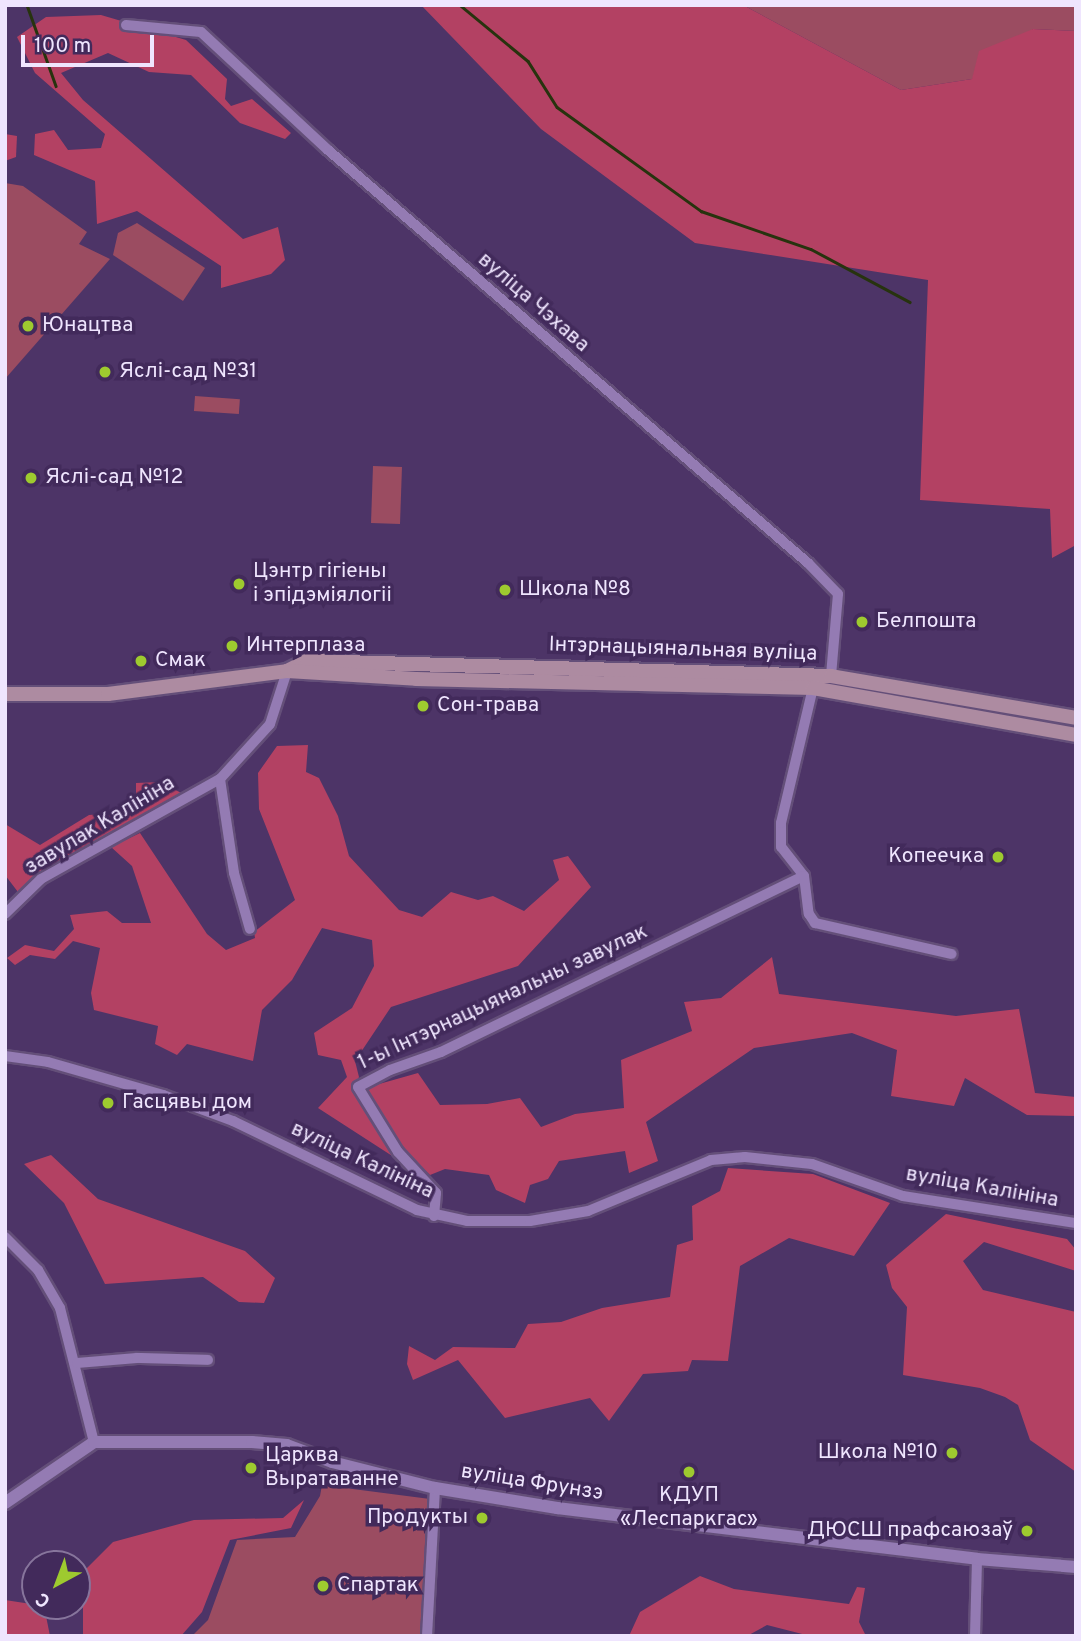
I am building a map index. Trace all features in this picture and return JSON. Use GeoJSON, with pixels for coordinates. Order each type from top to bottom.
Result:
{"type":"FeatureCollection","features":[{"type":"Feature","properties":{"kind":"main road","name":"Інтэрнацыянальная вуліца"},"geometry":{"type":"LineString","coordinates":[[5,694],[108,694],[287,671],[416,679],[612,674],[830,684],[1076,719]]}},
{"type":"Feature","properties":{"kind":"main road","name":"Інтэрнацыянальная вуліца"},"geometry":{"type":"LineString","coordinates":[[612,674],[813,688],[830,684],[1076,735]]}},
{"type":"Feature","properties":{"kind":"street","name":"вуліца Чэхава"},"geometry":{"type":"LineString","coordinates":[[126,25],[201,32],[298,125],[808,563],[838,594],[830,684]]}},
{"type":"Feature","properties":{"kind":"street","name":"завулак Калініна"},"geometry":{"type":"LineString","coordinates":[[5,914],[41,879],[220,779],[270,724],[287,671]]}},
{"type":"Feature","properties":{"kind":"street"},"geometry":{"type":"LineString","coordinates":[[813,688],[781,823],[781,847],[804,876],[815,923],[952,954]]}},
{"type":"Feature","properties":{"kind":"street"},"geometry":{"type":"LineString","coordinates":[[220,779],[234,873],[250,929]]}},
{"type":"Feature","properties":{"kind":"street","name":"1-ы Інтэрнацыянальны завулак"},"geometry":{"type":"LineString","coordinates":[[434,1216],[436,1193],[398,1152],[358,1087],[804,876]]}},
{"type":"Feature","properties":{"kind":"street","name":"вуліца Калініна"},"geometry":{"type":"LineString","coordinates":[[5,1056],[48,1062],[163,1095],[233,1121],[434,1216],[467,1221],[530,1221],[588,1211],[711,1160],[745,1157],[812,1164],[903,1196],[1076,1223]]}},
{"type":"Feature","properties":{"kind":"street"},"geometry":{"type":"LineString","coordinates":[[5,1237],[38,1270],[61,1308],[77,1363],[94,1442],[5,1503]]}},
{"type":"Feature","properties":{"kind":"street"},"geometry":{"type":"LineString","coordinates":[[77,1363],[137,1358],[208,1360]]}},
{"type":"Feature","properties":{"kind":"street","name":"вуліца Фрунзэ"},"geometry":{"type":"LineString","coordinates":[[94,1442],[173,1439],[287,1445],[332,1462],[435,1488],[557,1508],[977,1559],[1076,1567]]}},
{"type":"Feature","properties":{"kind":"street"},"geometry":{"type":"LineString","coordinates":[[428,1636],[435,1488]]}},
{"type":"Feature","properties":{"kind":"street"},"geometry":{"type":"LineString","coordinates":[[975,1636],[977,1559]]}},
{"type":"Feature","properties":{"kind":"shaded area"},"geometry":{"type":"Polygon","coordinates":[[[421,5],[743,5],[901,90],[972,79],[979,51],[1033,29],[1076,31],[1076,545],[1052,558],[1050,509],[920,500],[928,280],[695,243],[541,129],[421,5]]]}},
{"type":"Feature","properties":{"kind":"shaded area"},"geometry":{"type":"Polygon","coordinates":[[[743,5],[1076,5],[1076,31],[1033,29],[972,79],[901,90],[743,5]]]}},
{"type":"Feature","properties":{"kind":"shaded area"},"geometry":{"type":"Polygon","coordinates":[[[101,15],[186,40],[227,79],[225,99],[231,106],[252,99],[291,133],[285,139],[240,123],[191,75],[149,72],[108,53],[61,73],[83,100],[243,239],[278,227],[285,260],[271,274],[221,288],[221,266],[137,211],[97,224],[95,181],[34,155],[35,134],[54,130],[68,150],[101,148],[105,134],[35,73],[17,37],[46,17],[101,15]]]}},
{"type":"Feature","properties":{"kind":"shaded area"},"geometry":{"type":"Polygon","coordinates":[[[5,134],[17,136],[16,157],[5,161],[5,134]]]}},
{"type":"Feature","properties":{"kind":"shaded area","name":"Юнацтва"},"geometry":{"type":"Polygon","coordinates":[[[5,183],[23,186],[87,232],[79,244],[110,259],[5,379],[5,183]]]}},
{"type":"Feature","properties":{"kind":"shaded area"},"geometry":{"type":"Polygon","coordinates":[[[137,223],[205,268],[183,301],[113,255],[118,233],[137,223]]]}},
{"type":"Feature","properties":{"kind":"shaded area"},"geometry":{"type":"Polygon","coordinates":[[[195,396],[240,399],[239,414],[194,411],[195,396]]]}},
{"type":"Feature","properties":{"kind":"shaded area"},"geometry":{"type":"Polygon","coordinates":[[[373,466],[402,467],[400,524],[371,523],[373,466]]]}},
{"type":"Feature","properties":{"kind":"shaded area"},"geometry":{"type":"Polygon","coordinates":[[[308,745],[306,772],[319,778],[338,816],[349,856],[399,910],[422,917],[451,892],[478,900],[493,896],[524,911],[559,880],[553,860],[568,856],[591,887],[518,966],[391,1007],[355,1061],[359,1077],[353,1090],[400,1161],[318,1108],[347,1077],[341,1060],[318,1055],[314,1033],[352,1008],[374,966],[372,940],[322,928],[292,980],[262,1010],[253,1061],[187,1044],[177,1055],[155,1044],[158,1026],[94,1010],[91,993],[100,948],[73,941],[55,959],[30,955],[15,965],[7,958],[25,945],[54,951],[74,929],[70,915],[107,911],[122,923],[151,923],[132,866],[111,847],[140,833],[207,934],[226,950],[255,938],[254,932],[295,900],[259,809],[258,773],[277,746],[308,745]]]}},
{"type":"Feature","properties":{"kind":"shaded area"},"geometry":{"type":"Polygon","coordinates":[[[161,782],[183,794],[40,873],[18,892],[5,875],[5,824],[40,845],[89,815],[136,811],[136,783],[161,782]]]}},
{"type":"Feature","properties":{"kind":"shaded area"},"geometry":{"type":"Polygon","coordinates":[[[772,957],[779,994],[956,1016],[1019,1009],[1035,1093],[1076,1097],[1076,1116],[1027,1115],[965,1078],[954,1106],[891,1096],[897,1050],[852,1033],[754,1048],[646,1122],[658,1161],[629,1173],[625,1151],[559,1161],[548,1179],[530,1185],[525,1203],[496,1190],[489,1175],[445,1169],[430,1175],[403,1150],[365,1088],[418,1073],[440,1105],[487,1104],[520,1098],[541,1127],[575,1114],[624,1108],[621,1060],[692,1031],[684,1002],[721,998],[772,957]]]}},
{"type":"Feature","properties":{"kind":"shaded area"},"geometry":{"type":"Polygon","coordinates":[[[51,1155],[98,1199],[245,1251],[275,1278],[264,1303],[239,1302],[203,1277],[105,1284],[64,1203],[24,1164],[51,1155]]]}},
{"type":"Feature","properties":{"kind":"shaded area"},"geometry":{"type":"Polygon","coordinates":[[[728,1168],[813,1174],[890,1203],[854,1256],[789,1238],[740,1266],[728,1361],[692,1360],[688,1371],[643,1374],[609,1421],[590,1398],[505,1418],[458,1360],[413,1380],[407,1364],[409,1346],[435,1360],[453,1347],[515,1348],[528,1324],[561,1322],[602,1308],[670,1297],[677,1245],[693,1240],[692,1206],[720,1191],[728,1168]]]}},
{"type":"Feature","properties":{"kind":"shaded area"},"geometry":{"type":"Polygon","coordinates":[[[946,1214],[1067,1239],[1076,1250],[1076,1271],[984,1242],[963,1261],[983,1290],[1076,1312],[1076,1472],[1030,1440],[1018,1405],[1005,1397],[980,1388],[903,1375],[907,1307],[892,1288],[886,1265],[946,1214]]]}},
{"type":"Feature","properties":{"kind":"shaded area","name":"Спартак"},"geometry":{"type":"Polygon","coordinates":[[[322,1485],[430,1499],[423,1636],[192,1636],[208,1620],[237,1540],[295,1537],[320,1496],[322,1485]]]}},
{"type":"Feature","properties":{"kind":"shaded area"},"geometry":{"type":"Polygon","coordinates":[[[304,1500],[291,1528],[230,1540],[202,1612],[181,1636],[83,1636],[83,1620],[91,1620],[91,1564],[113,1542],[194,1520],[283,1518],[304,1500]]]}},
{"type":"Feature","properties":{"kind":"shaded area"},"geometry":{"type":"Polygon","coordinates":[[[700,1576],[734,1589],[849,1604],[857,1587],[865,1588],[859,1622],[866,1636],[810,1636],[767,1625],[747,1636],[629,1636],[640,1612],[700,1576]]]}},
{"type":"Feature","properties":{"kind":"shaded area"},"geometry":{"type":"Polygon","coordinates":[[[5,1600],[21,1602],[21,1620],[47,1620],[50,1636],[5,1636],[5,1600]]]}},
{"type":"Feature","properties":{"kind":"waterway"},"geometry":{"type":"LineString","coordinates":[[27,5],[56,86]]}},
{"type":"Feature","properties":{"kind":"waterway"},"geometry":{"type":"LineString","coordinates":[[460,5],[528,61],[557,107],[701,211],[811,249],[910,302]]}},
{"type":"Feature","properties":{"kind":"place","name":"Юнацтва"},"geometry":{"type":"Point","coordinates":[28,326]}},
{"type":"Feature","properties":{"kind":"place","name":"Яслі-сад №31"},"geometry":{"type":"Point","coordinates":[105,372]}},
{"type":"Feature","properties":{"kind":"place","name":"Яслі-сад №12"},"geometry":{"type":"Point","coordinates":[31,478]}},
{"type":"Feature","properties":{"kind":"place","name":"Цэнтр гігіены і эпідэміялогіі"},"geometry":{"type":"Point","coordinates":[239,584]}},
{"type":"Feature","properties":{"kind":"place","name":"Школа №8"},"geometry":{"type":"Point","coordinates":[505,590]}},
{"type":"Feature","properties":{"kind":"place","name":"Белпошта"},"geometry":{"type":"Point","coordinates":[862,622]}},
{"type":"Feature","properties":{"kind":"place","name":"Интерплаза"},"geometry":{"type":"Point","coordinates":[232,646]}},
{"type":"Feature","properties":{"kind":"place","name":"Смак"},"geometry":{"type":"Point","coordinates":[141,661]}},
{"type":"Feature","properties":{"kind":"place","name":"Сон-трава"},"geometry":{"type":"Point","coordinates":[423,706]}},
{"type":"Feature","properties":{"kind":"place","name":"Копеечка"},"geometry":{"type":"Point","coordinates":[998,857]}},
{"type":"Feature","properties":{"kind":"place","name":"Гасцявы дом"},"geometry":{"type":"Point","coordinates":[108,1103]}},
{"type":"Feature","properties":{"kind":"place","name":"Школа №10"},"geometry":{"type":"Point","coordinates":[952,1453]}},
{"type":"Feature","properties":{"kind":"place","name":"Царква Выратаванне"},"geometry":{"type":"Point","coordinates":[251,1468]}},
{"type":"Feature","properties":{"kind":"place","name":"КДУП «Леспаркгас»"},"geometry":{"type":"Point","coordinates":[689,1472]}},
{"type":"Feature","properties":{"kind":"place","name":"Продукты"},"geometry":{"type":"Point","coordinates":[482,1518]}},
{"type":"Feature","properties":{"kind":"place","name":"ДЮСШ прафсаюзаў"},"geometry":{"type":"Point","coordinates":[1027,1531]}},
{"type":"Feature","properties":{"kind":"place","name":"Спартак"},"geometry":{"type":"Point","coordinates":[323,1586]}}]}
